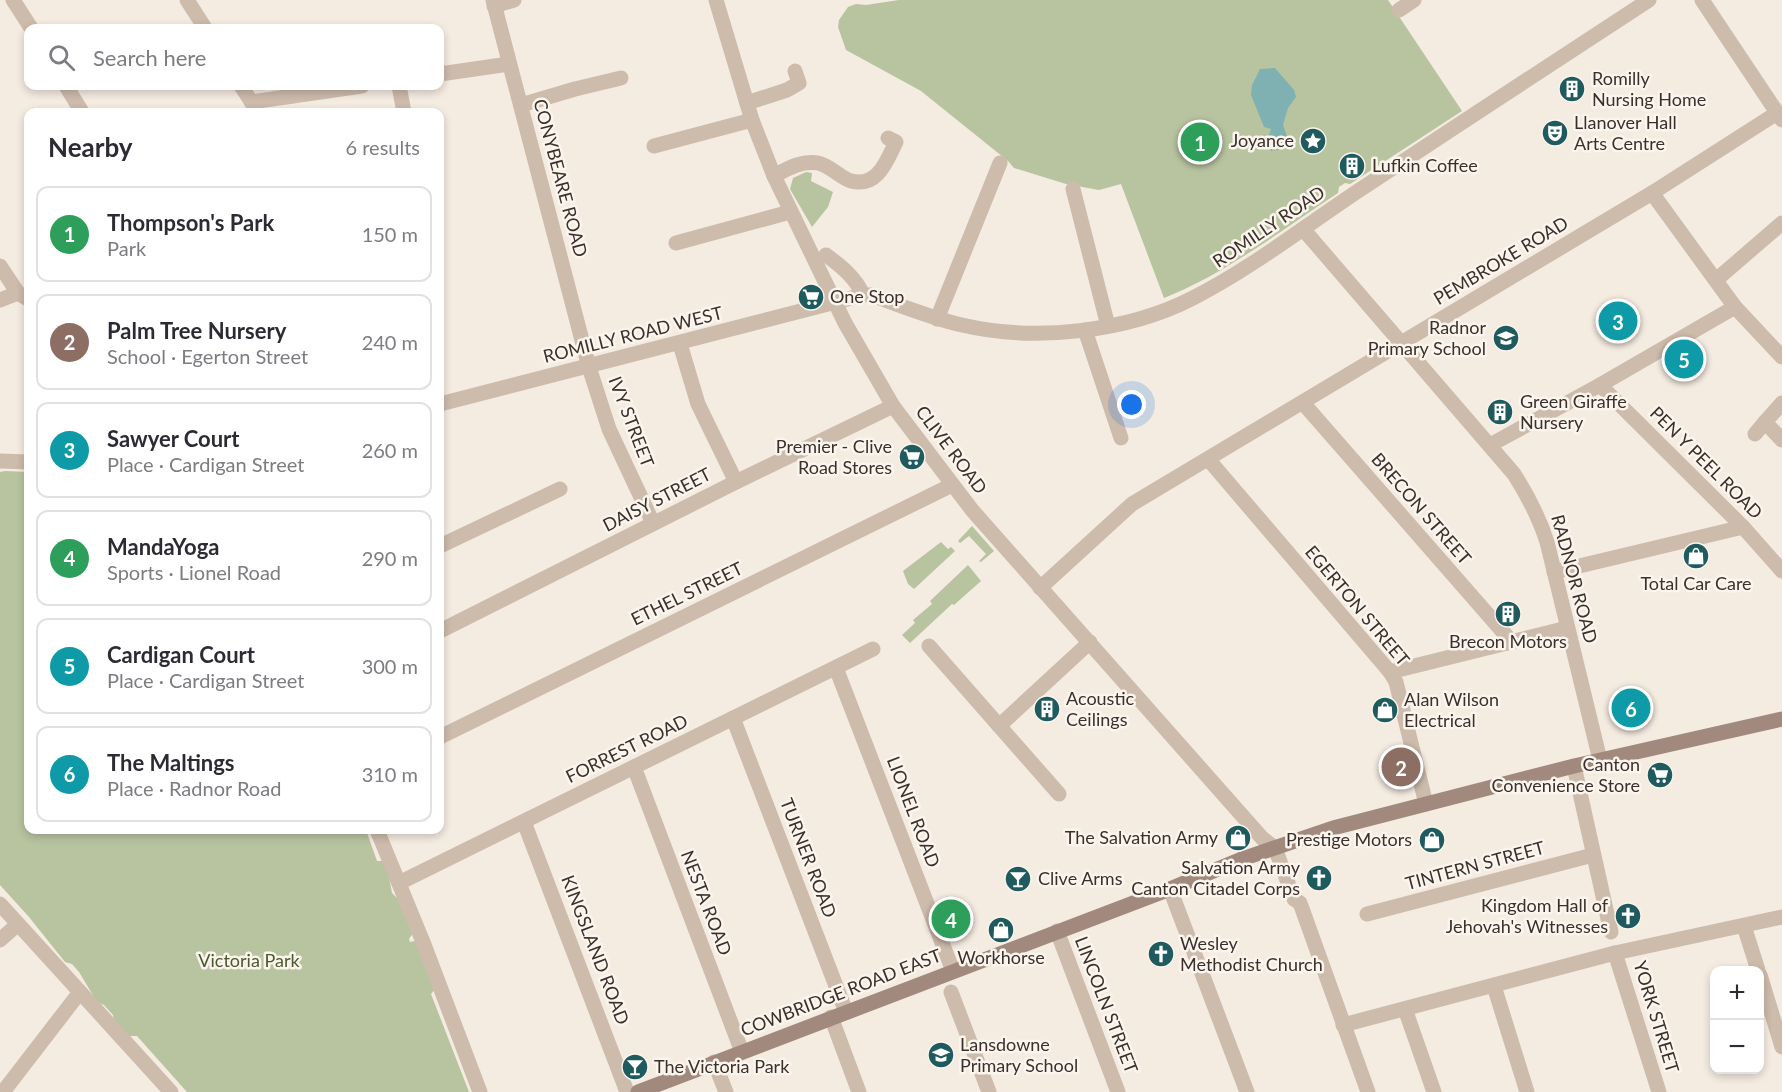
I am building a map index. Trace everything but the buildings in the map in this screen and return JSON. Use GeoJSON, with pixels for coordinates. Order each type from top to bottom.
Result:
{"type":"FeatureCollection","features":[{"type":"Feature","properties":{"kind":"street"},"geometry":{"type":"LineString","coordinates":[[13,0],[28,24]]}},
{"type":"Feature","properties":{"kind":"street"},"geometry":{"type":"LineString","coordinates":[[188,0],[203,24]]}},
{"type":"Feature","properties":{"kind":"street"},"geometry":{"type":"LineString","coordinates":[[494,3],[514,0]]}},
{"type":"Feature","properties":{"kind":"street","name":"CLIVE ROAD"},"geometry":{"type":"LineString","coordinates":[[716,0],[752,120],[774,176],[835,304],[869,367],[894,406],[952,485],[1262,838],[1275,848]]}},
{"type":"Feature","properties":{"kind":"street"},"geometry":{"type":"LineString","coordinates":[[1399,10],[1414,0]]}},
{"type":"Feature","properties":{"kind":"street","name":"ROMILLY ROAD"},"geometry":{"type":"LineString","coordinates":[[864,295],[872,295],[937,319],[990,330],[1032,333],[1085,330],[1108,326],[1168,309],[1191,300],[1224,281],[1649,0]]}},
{"type":"Feature","properties":{"kind":"street"},"geometry":{"type":"LineString","coordinates":[[1702,0],[1780,117]]}},
{"type":"Feature","properties":{"kind":"street","name":"CONYBEARE ROAD"},"geometry":{"type":"LineString","coordinates":[[494,3],[589,367]]}},
{"type":"Feature","properties":{"kind":"street"},"geometry":{"type":"LineString","coordinates":[[444,73],[509,64]]}},
{"type":"Feature","properties":{"kind":"street"},"geometry":{"type":"LineString","coordinates":[[747,103],[789,95],[800,83],[795,71]]}},
{"type":"Feature","properties":{"kind":"street"},"geometry":{"type":"LineString","coordinates":[[521,105],[621,78]]}},
{"type":"Feature","properties":{"kind":"street"},"geometry":{"type":"LineString","coordinates":[[68,90],[80,108]]}},
{"type":"Feature","properties":{"kind":"street"},"geometry":{"type":"LineString","coordinates":[[243,90],[254,107],[341,90]]}},
{"type":"Feature","properties":{"kind":"street"},"geometry":{"type":"LineString","coordinates":[[400,90],[403,108]]}},
{"type":"Feature","properties":{"kind":"street","name":"PEMBROKE ROAD"},"geometry":{"type":"LineString","coordinates":[[1041,588],[1122,511],[1780,117]]}},
{"type":"Feature","properties":{"kind":"street"},"geometry":{"type":"LineString","coordinates":[[654,146],[752,120]]}},
{"type":"Feature","properties":{"kind":"street"},"geometry":{"type":"LineString","coordinates":[[774,176],[795,166],[817,163],[827,166],[850,187],[878,175],[883,170],[896,142],[888,138]]}},
{"type":"Feature","properties":{"kind":"street"},"geometry":{"type":"LineString","coordinates":[[937,319],[1000,163]]}},
{"type":"Feature","properties":{"kind":"street"},"geometry":{"type":"LineString","coordinates":[[1073,189],[1108,326]]}},
{"type":"Feature","properties":{"kind":"street"},"geometry":{"type":"LineString","coordinates":[[1652,193],[1735,307],[1782,357]]}},
{"type":"Feature","properties":{"kind":"street"},"geometry":{"type":"LineString","coordinates":[[676,243],[790,212]]}},
{"type":"Feature","properties":{"kind":"street"},"geometry":{"type":"LineString","coordinates":[[1716,280],[1782,223]]}},
{"type":"Feature","properties":{"kind":"street","name":"RADNOR ROAD"},"geometry":{"type":"LineString","coordinates":[[1304,229],[1490,445],[1514,474],[1529,497],[1539,518],[1554,572],[1600,760]]}},
{"type":"Feature","properties":{"kind":"street"},"geometry":{"type":"LineString","coordinates":[[826,255],[842,267],[864,295],[835,304]]}},
{"type":"Feature","properties":{"kind":"street"},"geometry":{"type":"LineString","coordinates":[[0,266],[23,296],[0,300]]}},
{"type":"Feature","properties":{"kind":"street","name":"ROMILLY ROAD WEST"},"geometry":{"type":"LineString","coordinates":[[444,403],[835,304]]}},
{"type":"Feature","properties":{"kind":"street"},"geometry":{"type":"LineString","coordinates":[[1490,445],[1735,307]]}},
{"type":"Feature","properties":{"kind":"street"},"geometry":{"type":"LineString","coordinates":[[1085,330],[1121,438]]}},
{"type":"Feature","properties":{"kind":"street"},"geometry":{"type":"LineString","coordinates":[[680,344],[698,404],[736,482]]}},
{"type":"Feature","properties":{"kind":"street","name":"IVY STREET"},"geometry":{"type":"LineString","coordinates":[[589,367],[609,429],[653,523]]}},
{"type":"Feature","properties":{"kind":"street","name":"PEN Y PEEL ROAD"},"geometry":{"type":"LineString","coordinates":[[1600,385],[1743,527],[1782,572]]}},
{"type":"Feature","properties":{"kind":"street","name":"BRECON STREET"},"geometry":{"type":"LineString","coordinates":[[1303,403],[1511,641]]}},
{"type":"Feature","properties":{"kind":"street"},"geometry":{"type":"LineString","coordinates":[[1755,434],[1782,403]]}},
{"type":"Feature","properties":{"kind":"street","name":"DAISY STREET"},"geometry":{"type":"LineString","coordinates":[[444,629],[653,523],[894,406]]}},
{"type":"Feature","properties":{"kind":"street"},"geometry":{"type":"LineString","coordinates":[[1765,422],[1782,440]]}},
{"type":"Feature","properties":{"kind":"street","name":"EGERTON STREET"},"geometry":{"type":"LineString","coordinates":[[1208,459],[1390,672],[1396,682],[1426,804]]}},
{"type":"Feature","properties":{"kind":"street"},"geometry":{"type":"LineString","coordinates":[[0,461],[24,462]]}},
{"type":"Feature","properties":{"kind":"street","name":"ETHEL STREET"},"geometry":{"type":"LineString","coordinates":[[444,735],[952,485]]}},
{"type":"Feature","properties":{"kind":"street"},"geometry":{"type":"LineString","coordinates":[[444,544],[560,489]]}},
{"type":"Feature","properties":{"kind":"street"},"geometry":{"type":"LineString","coordinates":[[1554,572],[1743,527]]}},
{"type":"Feature","properties":{"kind":"street"},"geometry":{"type":"LineString","coordinates":[[1390,672],[1567,628]]}},
{"type":"Feature","properties":{"kind":"street"},"geometry":{"type":"LineString","coordinates":[[999,726],[1090,642]]}},
{"type":"Feature","properties":{"kind":"street"},"geometry":{"type":"LineString","coordinates":[[929,646],[1059,794]]}},
{"type":"Feature","properties":{"kind":"street","name":"FORREST ROAD"},"geometry":{"type":"LineString","coordinates":[[399,883],[873,649]]}},
{"type":"Feature","properties":{"kind":"street","name":"LIONEL ROAD"},"geometry":{"type":"LineString","coordinates":[[836,668],[952,971]]}},
{"type":"Feature","properties":{"kind":"street","name":"TURNER ROAD"},"geometry":{"type":"LineString","coordinates":[[733,718],[846,1012]]}},
{"type":"Feature","properties":{"kind":"street","name":"COWBRIDGE ROAD EAST"},"geometry":{"type":"LineString","coordinates":[[638,1092],[1275,848],[1333,828],[1574,766],[1782,719]]}},
{"type":"Feature","properties":{"kind":"street"},"geometry":{"type":"LineString","coordinates":[[1574,766],[1611,932]]}},
{"type":"Feature","properties":{"kind":"street","name":"NESTA ROAD"},"geometry":{"type":"LineString","coordinates":[[634,768],[742,1052]]}},
{"type":"Feature","properties":{"kind":"street","name":"KINGSLAND ROAD"},"geometry":{"type":"LineString","coordinates":[[524,822],[627,1092]]}},
{"type":"Feature","properties":{"kind":"street"},"geometry":{"type":"LineString","coordinates":[[379,834],[480,1092]]}},
{"type":"Feature","properties":{"kind":"street"},"geometry":{"type":"LineString","coordinates":[[1275,848],[1294,898],[1299,903],[1368,1092]]}},
{"type":"Feature","properties":{"kind":"street","name":"TINTERN STREET"},"geometry":{"type":"LineString","coordinates":[[1366,914],[1593,855]]}},
{"type":"Feature","properties":{"kind":"street"},"geometry":{"type":"LineString","coordinates":[[1170,889],[1247,1092]]}},
{"type":"Feature","properties":{"kind":"street"},"geometry":{"type":"LineString","coordinates":[[0,904],[171,1092]]}},
{"type":"Feature","properties":{"kind":"street"},"geometry":{"type":"LineString","coordinates":[[1343,1025],[1615,953],[1782,917]]}},
{"type":"Feature","properties":{"kind":"street"},"geometry":{"type":"LineString","coordinates":[[0,940],[18,924]]}},
{"type":"Feature","properties":{"kind":"street"},"geometry":{"type":"LineString","coordinates":[[1744,926],[1757,966]]}},
{"type":"Feature","properties":{"kind":"street","name":"LINCOLN STREET"},"geometry":{"type":"LineString","coordinates":[[1057,931],[1118,1092]]}},
{"type":"Feature","properties":{"kind":"street","name":"YORK STREET"},"geometry":{"type":"LineString","coordinates":[[1615,953],[1659,1092]]}},
{"type":"Feature","properties":{"kind":"street"},"geometry":{"type":"LineString","coordinates":[[1494,986],[1527,1092]]}},
{"type":"Feature","properties":{"kind":"street"},"geometry":{"type":"LineString","coordinates":[[1764,988],[1782,1047]]}},
{"type":"Feature","properties":{"kind":"street"},"geometry":{"type":"LineString","coordinates":[[3,1092],[80,992]]}},
{"type":"Feature","properties":{"kind":"street"},"geometry":{"type":"LineString","coordinates":[[951,992],[989,1092]]}},
{"type":"Feature","properties":{"kind":"street"},"geometry":{"type":"LineString","coordinates":[[1405,1009],[1434,1092]]}},
{"type":"Feature","properties":{"kind":"street"},"geometry":{"type":"LineString","coordinates":[[831,1017],[859,1092]]}},
{"type":"Feature","properties":{"kind":"street"},"geometry":{"type":"LineString","coordinates":[[714,1062],[726,1092]]}},
{"type":"Feature","properties":{"kind":"green space"},"geometry":{"type":"Polygon","coordinates":[[[899,0],[1388,0],[1462,111],[1350,184],[1345,183],[1339,187],[1338,193],[1252,251],[1209,277],[1164,298],[1121,184],[1099,190],[1066,184],[1014,168],[921,91],[846,50],[838,27],[839,20],[848,7],[856,4],[866,5],[899,0]]]}},
{"type":"Feature","properties":{"kind":"green space"},"geometry":{"type":"Polygon","coordinates":[[[806,172],[812,173],[811,181],[833,192],[828,207],[812,227],[790,189],[793,178],[806,172]]]}},
{"type":"Feature","properties":{"kind":"green space","name":"Victoria Park"},"geometry":{"type":"Polygon","coordinates":[[[0,472],[24,472],[24,834],[367,834],[377,861],[382,861],[389,877],[392,893],[397,898],[413,933],[409,939],[410,942],[415,941],[435,989],[431,994],[469,1092],[187,1092],[137,1036],[129,1036],[104,1005],[97,1002],[79,972],[72,964],[65,962],[0,885],[0,472]]]}},
{"type":"Feature","properties":{"kind":"green space"},"geometry":{"type":"Polygon","coordinates":[[[972,526],[994,551],[981,562],[979,561],[986,554],[969,536],[960,543],[958,541],[972,526]]]}},
{"type":"Feature","properties":{"kind":"green space"},"geometry":{"type":"Polygon","coordinates":[[[941,542],[948,549],[951,547],[955,551],[914,589],[908,584],[903,571],[941,542]]]}},
{"type":"Feature","properties":{"kind":"green space"},"geometry":{"type":"Polygon","coordinates":[[[968,565],[981,581],[910,643],[902,635],[915,623],[913,620],[932,604],[930,601],[968,565]]]}},
{"type":"Feature","properties":{"kind":"water"},"geometry":{"type":"Polygon","coordinates":[[[1275,68],[1294,90],[1296,97],[1288,108],[1283,125],[1287,142],[1282,148],[1271,151],[1268,140],[1271,129],[1264,127],[1251,95],[1252,85],[1260,69],[1275,68]]]}},
{"type":"Feature","properties":{"kind":"place","name":"Romilly Nursing Home"},"geometry":{"type":"Point","coordinates":[1572,89]}},
{"type":"Feature","properties":{"kind":"place","name":"Llanover Hall Arts Centre"},"geometry":{"type":"Point","coordinates":[1555,133]}},
{"type":"Feature","properties":{"kind":"place","name":"Joyance"},"geometry":{"type":"Point","coordinates":[1313,141]}},
{"type":"Feature","properties":{"kind":"place","name":"Thompson's Park"},"geometry":{"type":"Point","coordinates":[1200,142]}},
{"type":"Feature","properties":{"kind":"place","name":"Lufkin Coffee"},"geometry":{"type":"Point","coordinates":[1352,166]}},
{"type":"Feature","properties":{"kind":"place","name":"One Stop"},"geometry":{"type":"Point","coordinates":[811,297]}},
{"type":"Feature","properties":{"kind":"place","name":"Sawyer Court"},"geometry":{"type":"Point","coordinates":[1618,321]}},
{"type":"Feature","properties":{"kind":"place","name":"Radnor Primary School"},"geometry":{"type":"Point","coordinates":[1506,338]}},
{"type":"Feature","properties":{"kind":"place","name":"Cardigan Court"},"geometry":{"type":"Point","coordinates":[1684,359]}},
{"type":"Feature","properties":{"kind":"place","name":"Green Giraffe Nursery"},"geometry":{"type":"Point","coordinates":[1500,412]}},
{"type":"Feature","properties":{"kind":"place","name":"Premier - Clive Road Stores"},"geometry":{"type":"Point","coordinates":[912,457]}},
{"type":"Feature","properties":{"kind":"place","name":"Total Car Care"},"geometry":{"type":"Point","coordinates":[1696,556]}},
{"type":"Feature","properties":{"kind":"place","name":"Brecon Motors"},"geometry":{"type":"Point","coordinates":[1508,614]}},
{"type":"Feature","properties":{"kind":"place","name":"The Maltings"},"geometry":{"type":"Point","coordinates":[1631,708]}},
{"type":"Feature","properties":{"kind":"place","name":"Acoustic Ceilings"},"geometry":{"type":"Point","coordinates":[1047,709]}},
{"type":"Feature","properties":{"kind":"place","name":"Alan Wilson Electrical"},"geometry":{"type":"Point","coordinates":[1385,710]}},
{"type":"Feature","properties":{"kind":"place","name":"Palm Tree Nursery"},"geometry":{"type":"Point","coordinates":[1401,767]}},
{"type":"Feature","properties":{"kind":"place","name":"Canton Convenience Store"},"geometry":{"type":"Point","coordinates":[1660,775]}},
{"type":"Feature","properties":{"kind":"place","name":"The Salvation Army"},"geometry":{"type":"Point","coordinates":[1238,838]}},
{"type":"Feature","properties":{"kind":"place","name":"Prestige Motors"},"geometry":{"type":"Point","coordinates":[1432,840]}},
{"type":"Feature","properties":{"kind":"place","name":"Salvation Army Canton Citadel Corps"},"geometry":{"type":"Point","coordinates":[1319,878]}},
{"type":"Feature","properties":{"kind":"place","name":"Clive Arms"},"geometry":{"type":"Point","coordinates":[1018,879]}},
{"type":"Feature","properties":{"kind":"place","name":"Kingdom Hall of Jehovah's Witnesses"},"geometry":{"type":"Point","coordinates":[1628,916]}},
{"type":"Feature","properties":{"kind":"place","name":"MandaYoga"},"geometry":{"type":"Point","coordinates":[951,919]}},
{"type":"Feature","properties":{"kind":"place","name":"Workhorse"},"geometry":{"type":"Point","coordinates":[1001,930]}},
{"type":"Feature","properties":{"kind":"place","name":"Wesley Methodist Church"},"geometry":{"type":"Point","coordinates":[1161,954]}},
{"type":"Feature","properties":{"kind":"place","name":"Lansdowne Primary School"},"geometry":{"type":"Point","coordinates":[941,1055]}},
{"type":"Feature","properties":{"kind":"place","name":"The Victoria Park"},"geometry":{"type":"Point","coordinates":[635,1067]}}]}
